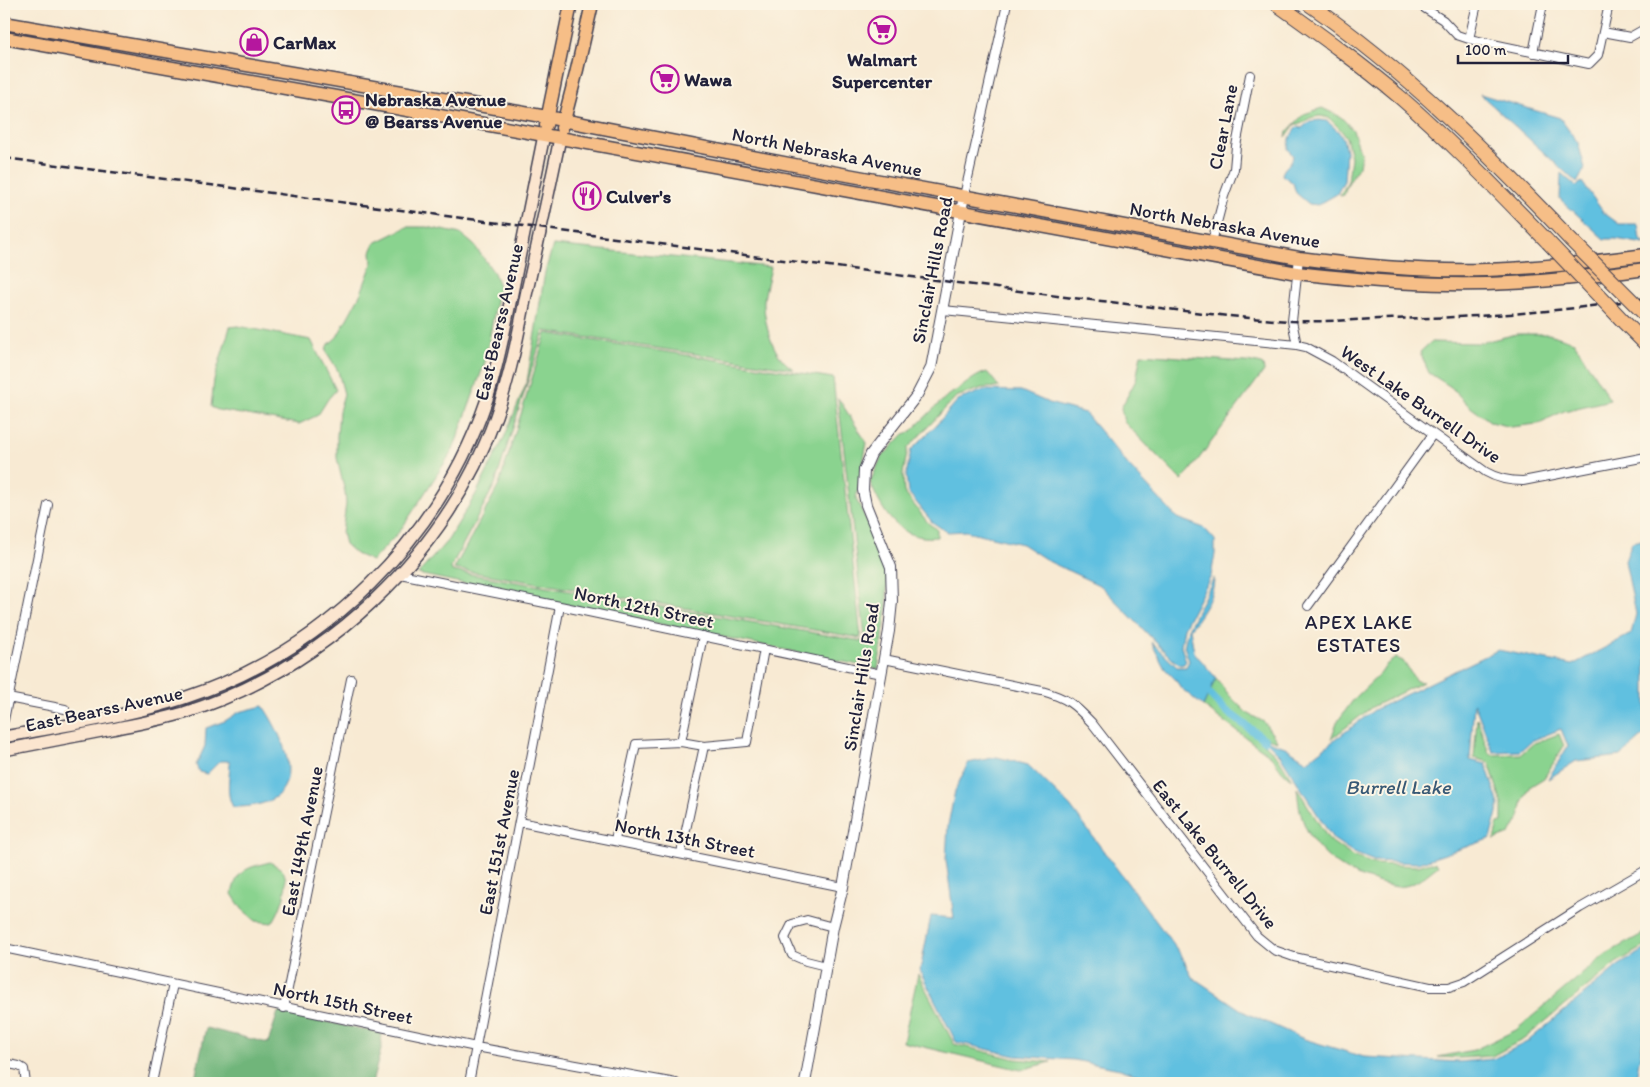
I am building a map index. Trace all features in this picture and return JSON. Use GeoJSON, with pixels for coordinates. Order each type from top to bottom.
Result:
{"type":"FeatureCollection","features":[{"type":"Feature","properties":{"kind":"highway"},"geometry":{"type":"LineString","coordinates":[[1277,4],[1338,48],[1419,114],[1474,166],[1646,344]]}},
{"type":"Feature","properties":{"kind":"highway"},"geometry":{"type":"LineString","coordinates":[[1309,4],[1358,40],[1427,97],[1492,158],[1646,315]]}},
{"type":"Feature","properties":{"kind":"main road","name":"East Bearss Avenue"},"geometry":{"type":"LineString","coordinates":[[4,737],[157,705],[184,698],[229,681],[270,660],[317,630],[348,605],[385,570],[415,533],[446,488],[475,430],[494,376],[571,4]]}},
{"type":"Feature","properties":{"kind":"main road","name":"East Bearss Avenue"},"geometry":{"type":"LineString","coordinates":[[4,750],[161,719],[221,699],[268,676],[328,638],[362,611],[400,574],[427,541],[453,504],[477,460],[496,417],[509,374],[563,120],[592,4]]}},
{"type":"Feature","properties":{"kind":"main road","name":"North Nebraska Avenue"},"geometry":{"type":"LineString","coordinates":[[4,23],[547,117],[815,169],[1299,258],[1369,266],[1485,270],[1568,264],[1646,255]]}},
{"type":"Feature","properties":{"kind":"main road","name":"North Nebraska Avenue"},"geometry":{"type":"LineString","coordinates":[[4,38],[310,92],[1296,274],[1386,282],[1470,284],[1562,279],[1646,269]]}},
{"type":"Feature","properties":{"kind":"main road"},"geometry":{"type":"LineString","coordinates":[[310,92],[313,77]]}},
{"type":"Feature","properties":{"kind":"main road"},"geometry":{"type":"LineString","coordinates":[[745,172],[747,167],[757,164],[802,173],[815,169]]}},
{"type":"Feature","properties":{"kind":"main road"},"geometry":{"type":"LineString","coordinates":[[1043,227],[1051,224],[1064,224],[1108,231],[1124,226]]}},
{"type":"Feature","properties":{"kind":"main road"},"geometry":{"type":"LineString","coordinates":[[1138,244],[1140,240],[1147,238],[1200,247],[1212,242]]}},
{"type":"Feature","properties":{"kind":"street","name":"Sinclair Hills Road"},"geometry":{"type":"LineString","coordinates":[[805,1083],[833,927],[844,887],[889,631],[892,601],[891,567],[866,505],[863,490],[864,470],[871,454],[917,395],[931,368],[964,196],[1007,4]]}},
{"type":"Feature","properties":{"kind":"street"},"geometry":{"type":"LineString","coordinates":[[1418,4],[1442,20],[1457,35],[1589,64],[1598,55],[1609,4]]}},
{"type":"Feature","properties":{"kind":"street"},"geometry":{"type":"LineString","coordinates":[[1469,39],[1477,4]]}},
{"type":"Feature","properties":{"kind":"street"},"geometry":{"type":"LineString","coordinates":[[1533,53],[1543,4]]}},
{"type":"Feature","properties":{"kind":"street"},"geometry":{"type":"LineString","coordinates":[[1603,32],[1630,37],[1646,28]]}},
{"type":"Feature","properties":{"kind":"street"},"geometry":{"type":"LineString","coordinates":[[91,54],[94,39]]}},
{"type":"Feature","properties":{"kind":"street","name":"Clear Lane"},"geometry":{"type":"LineString","coordinates":[[1212,242],[1224,196],[1234,169],[1236,146],[1250,75]]}},
{"type":"Feature","properties":{"kind":"street"},"geometry":{"type":"LineString","coordinates":[[1297,345],[1292,321],[1299,258]]}},
{"type":"Feature","properties":{"kind":"street","name":"West Lake Burrell Drive"},"geometry":{"type":"LineString","coordinates":[[942,310],[1306,347],[1332,361],[1486,472],[1508,481],[1524,481],[1646,457]]}},
{"type":"Feature","properties":{"kind":"street"},"geometry":{"type":"LineString","coordinates":[[1308,606],[1433,434]]}},
{"type":"Feature","properties":{"kind":"street"},"geometry":{"type":"LineString","coordinates":[[4,720],[48,505]]}},
{"type":"Feature","properties":{"kind":"street","name":"North 12th Street"},"geometry":{"type":"LineString","coordinates":[[400,574],[881,674]]}},
{"type":"Feature","properties":{"kind":"street","name":"East 151st Avenue"},"geometry":{"type":"LineString","coordinates":[[469,1083],[560,606]]}},
{"type":"Feature","properties":{"kind":"street"},"geometry":{"type":"LineString","coordinates":[[681,742],[703,636]]}},
{"type":"Feature","properties":{"kind":"street"},"geometry":{"type":"LineString","coordinates":[[615,840],[636,744],[681,742],[704,746],[747,742],[764,649]]}},
{"type":"Feature","properties":{"kind":"street","name":"East Lake Burrell Drive"},"geometry":{"type":"LineString","coordinates":[[884,659],[1042,691],[1060,696],[1076,706],[1092,723],[1257,936],[1274,950],[1294,957],[1430,987],[1449,987],[1464,982],[1580,908],[1646,870]]}},
{"type":"Feature","properties":{"kind":"street","name":"East 149th Avenue"},"geometry":{"type":"LineString","coordinates":[[284,1008],[351,679]]}},
{"type":"Feature","properties":{"kind":"street"},"geometry":{"type":"LineString","coordinates":[[8,698],[65,710]]}},
{"type":"Feature","properties":{"kind":"street"},"geometry":{"type":"LineString","coordinates":[[681,853],[704,746]]}},
{"type":"Feature","properties":{"kind":"street","name":"North 13th Street"},"geometry":{"type":"LineString","coordinates":[[520,822],[844,887]]}},
{"type":"Feature","properties":{"kind":"street"},"geometry":{"type":"LineString","coordinates":[[826,966],[806,961],[792,954],[785,938],[792,924],[806,920],[833,927]]}},
{"type":"Feature","properties":{"kind":"street","name":"North 15th Street"},"geometry":{"type":"LineString","coordinates":[[4,948],[476,1047],[676,1083]]}},
{"type":"Feature","properties":{"kind":"street"},"geometry":{"type":"LineString","coordinates":[[152,1083],[173,984]]}},
{"type":"Feature","properties":{"kind":"street"},"geometry":{"type":"LineString","coordinates":[[4,1063],[24,1069],[26,1083]]}},
{"type":"Feature","properties":{"kind":"green space"},"geometry":{"type":"Polygon","coordinates":[[[1322,108],[1341,117],[1353,130],[1361,154],[1359,166],[1347,185],[1344,195],[1340,196],[1348,181],[1351,157],[1346,137],[1340,129],[1329,118],[1320,116],[1310,118],[1301,124],[1295,124],[1286,137],[1287,132],[1304,114],[1322,108]]]}},
{"type":"Feature","properties":{"kind":"green space"},"geometry":{"type":"Polygon","coordinates":[[[407,227],[427,227],[461,234],[474,245],[485,260],[494,273],[499,286],[485,362],[453,450],[400,531],[372,561],[356,554],[345,544],[342,533],[346,504],[337,458],[337,436],[339,411],[344,394],[338,371],[326,351],[327,346],[337,337],[361,293],[372,264],[371,252],[375,243],[407,227]]]}},
{"type":"Feature","properties":{"kind":"green space"},"geometry":{"type":"Polygon","coordinates":[[[553,245],[771,267],[764,302],[769,334],[781,357],[794,369],[544,331],[495,484],[451,567],[452,571],[862,641],[865,638],[838,398],[867,443],[856,499],[887,567],[887,609],[878,669],[418,574],[448,540],[476,494],[504,438],[527,382],[545,272],[553,245]]]}},
{"type":"Feature","properties":{"kind":"green space"},"geometry":{"type":"Polygon","coordinates":[[[238,326],[311,340],[336,390],[318,415],[299,424],[218,410],[211,407],[214,380],[230,327],[238,326]]]}},
{"type":"Feature","properties":{"kind":"green space"},"geometry":{"type":"Polygon","coordinates":[[[546,333],[833,378],[861,638],[454,569],[499,485],[546,333]]]}},
{"type":"Feature","properties":{"kind":"green space"},"geometry":{"type":"Polygon","coordinates":[[[1517,334],[1549,334],[1574,342],[1610,400],[1564,411],[1537,424],[1511,427],[1491,422],[1469,406],[1451,387],[1429,373],[1420,352],[1431,342],[1479,343],[1517,334]]]}},
{"type":"Feature","properties":{"kind":"green space"},"geometry":{"type":"Polygon","coordinates":[[[1141,354],[1258,363],[1263,365],[1264,371],[1189,472],[1181,480],[1124,422],[1121,408],[1136,380],[1141,354]]]}},
{"type":"Feature","properties":{"kind":"green space"},"geometry":{"type":"Polygon","coordinates":[[[987,372],[1000,387],[982,388],[956,397],[908,448],[903,474],[904,492],[929,524],[937,529],[937,537],[924,537],[903,530],[887,514],[870,482],[881,458],[904,434],[910,432],[948,395],[977,376],[987,372]]]}},
{"type":"Feature","properties":{"kind":"green space"},"geometry":{"type":"Polygon","coordinates":[[[1396,658],[1403,661],[1416,681],[1423,682],[1372,707],[1331,739],[1337,722],[1354,699],[1381,673],[1387,664],[1396,658]]]}},
{"type":"Feature","properties":{"kind":"green space"},"geometry":{"type":"Polygon","coordinates":[[[1216,678],[1229,695],[1247,713],[1264,722],[1277,741],[1264,737],[1261,741],[1278,757],[1292,780],[1282,771],[1272,757],[1203,706],[1216,678]]]}},
{"type":"Feature","properties":{"kind":"green space"},"geometry":{"type":"Polygon","coordinates":[[[1477,718],[1489,753],[1492,755],[1521,754],[1534,743],[1559,734],[1564,746],[1544,778],[1531,786],[1523,800],[1519,818],[1510,834],[1494,840],[1498,823],[1502,822],[1502,804],[1489,762],[1474,758],[1477,718]]]}},
{"type":"Feature","properties":{"kind":"green space"},"geometry":{"type":"Polygon","coordinates":[[[1297,788],[1329,840],[1352,856],[1374,864],[1418,866],[1431,862],[1436,863],[1438,866],[1410,885],[1392,886],[1360,876],[1338,865],[1320,850],[1307,830],[1299,807],[1297,788]]]}},
{"type":"Feature","properties":{"kind":"green space"},"geometry":{"type":"Polygon","coordinates":[[[270,862],[283,871],[286,883],[281,905],[272,923],[256,921],[242,909],[232,894],[240,874],[249,868],[270,862]]]}},
{"type":"Feature","properties":{"kind":"green space"},"geometry":{"type":"Polygon","coordinates":[[[1646,932],[1646,946],[1616,963],[1524,1039],[1492,1056],[1438,1057],[1474,1050],[1516,1030],[1606,954],[1646,932]]]}},
{"type":"Feature","properties":{"kind":"green space"},"geometry":{"type":"Polygon","coordinates":[[[918,974],[954,1044],[1015,1059],[1051,1062],[1021,1070],[903,1042],[918,974]]]}},
{"type":"Feature","properties":{"kind":"green space"},"geometry":{"type":"Polygon","coordinates":[[[278,1012],[381,1033],[382,1046],[372,1083],[194,1083],[206,1028],[268,1043],[278,1012]]]}},
{"type":"Feature","properties":{"kind":"water"},"geometry":{"type":"Polygon","coordinates":[[[1480,94],[1560,118],[1578,143],[1585,168],[1577,183],[1480,94]]]}},
{"type":"Feature","properties":{"kind":"water"},"geometry":{"type":"Polygon","coordinates":[[[1310,121],[1327,121],[1338,131],[1343,138],[1346,151],[1344,181],[1337,194],[1318,205],[1309,204],[1296,193],[1293,183],[1282,175],[1293,156],[1288,149],[1291,137],[1297,127],[1302,128],[1310,121]]]}},
{"type":"Feature","properties":{"kind":"water"},"geometry":{"type":"Polygon","coordinates":[[[1561,173],[1576,186],[1582,182],[1604,213],[1619,224],[1638,224],[1640,240],[1644,244],[1604,239],[1560,199],[1561,173]]]}},
{"type":"Feature","properties":{"kind":"water"},"geometry":{"type":"Polygon","coordinates":[[[984,390],[1021,391],[1049,403],[1085,413],[1129,466],[1177,518],[1204,528],[1215,540],[1215,554],[1211,576],[1184,628],[1181,646],[1186,661],[1184,664],[1180,665],[1172,659],[1101,586],[1050,562],[1022,544],[966,531],[947,532],[932,522],[908,492],[906,475],[911,450],[958,400],[984,390]]]}},
{"type":"Feature","properties":{"kind":"water","name":"Burrell Lake"},"geometry":{"type":"Polygon","coordinates":[[[1646,539],[1646,733],[1621,756],[1576,761],[1548,779],[1568,746],[1561,729],[1531,741],[1520,751],[1493,752],[1474,703],[1470,760],[1486,764],[1499,805],[1490,839],[1418,863],[1374,861],[1354,853],[1333,839],[1280,755],[1265,740],[1285,747],[1307,761],[1374,710],[1498,650],[1572,665],[1631,634],[1636,614],[1625,561],[1632,542],[1646,539]]]}},
{"type":"Feature","properties":{"kind":"water"},"geometry":{"type":"Polygon","coordinates":[[[1214,578],[1209,599],[1190,629],[1194,652],[1216,678],[1203,706],[1181,688],[1165,669],[1151,642],[1177,667],[1186,667],[1189,661],[1184,646],[1188,629],[1214,578]]]}},
{"type":"Feature","properties":{"kind":"water"},"geometry":{"type":"Polygon","coordinates":[[[263,706],[282,741],[287,758],[288,774],[284,787],[274,798],[257,805],[233,807],[229,796],[230,761],[220,761],[207,774],[199,772],[196,765],[205,746],[206,728],[225,721],[239,712],[263,706]]]}},
{"type":"Feature","properties":{"kind":"water"},"geometry":{"type":"Polygon","coordinates":[[[997,757],[1028,765],[1070,806],[1182,956],[1192,977],[1246,1013],[1304,1039],[1364,1057],[1459,1062],[1493,1059],[1527,1042],[1619,965],[1646,949],[1646,1023],[1635,1083],[1160,1083],[1120,1069],[1074,1060],[1016,1056],[956,1042],[920,971],[931,916],[954,918],[946,860],[948,825],[955,791],[968,763],[997,757]]]}},
{"type":"Feature","properties":{"kind":"waterway"},"geometry":{"type":"LineString","coordinates":[[1202,686],[1225,710],[1265,740]]}},
{"type":"Feature","properties":{"kind":"railway"},"geometry":{"type":"LineString","coordinates":[[4,158],[1073,298],[1264,319],[1313,321],[1479,316],[1546,311],[1646,298]]}},
{"type":"Feature","properties":{"kind":"place","name":"Walmart Supercenter"},"geometry":{"type":"Point","coordinates":[882,30]}},
{"type":"Feature","properties":{"kind":"place","name":"CarMax"},"geometry":{"type":"Point","coordinates":[254,42]}},
{"type":"Feature","properties":{"kind":"place","name":"Wawa"},"geometry":{"type":"Point","coordinates":[665,79]}},
{"type":"Feature","properties":{"kind":"place","name":"Nebraska Avenue @ Bearss Avenue"},"geometry":{"type":"Point","coordinates":[346,110]}},
{"type":"Feature","properties":{"kind":"place","name":"Culver's"},"geometry":{"type":"Point","coordinates":[587,196]}},
{"type":"Feature","properties":{"kind":"district","name":"APEX LAKE ESTATES"},"geometry":{"type":"Point","coordinates":[1359,634]}}]}
